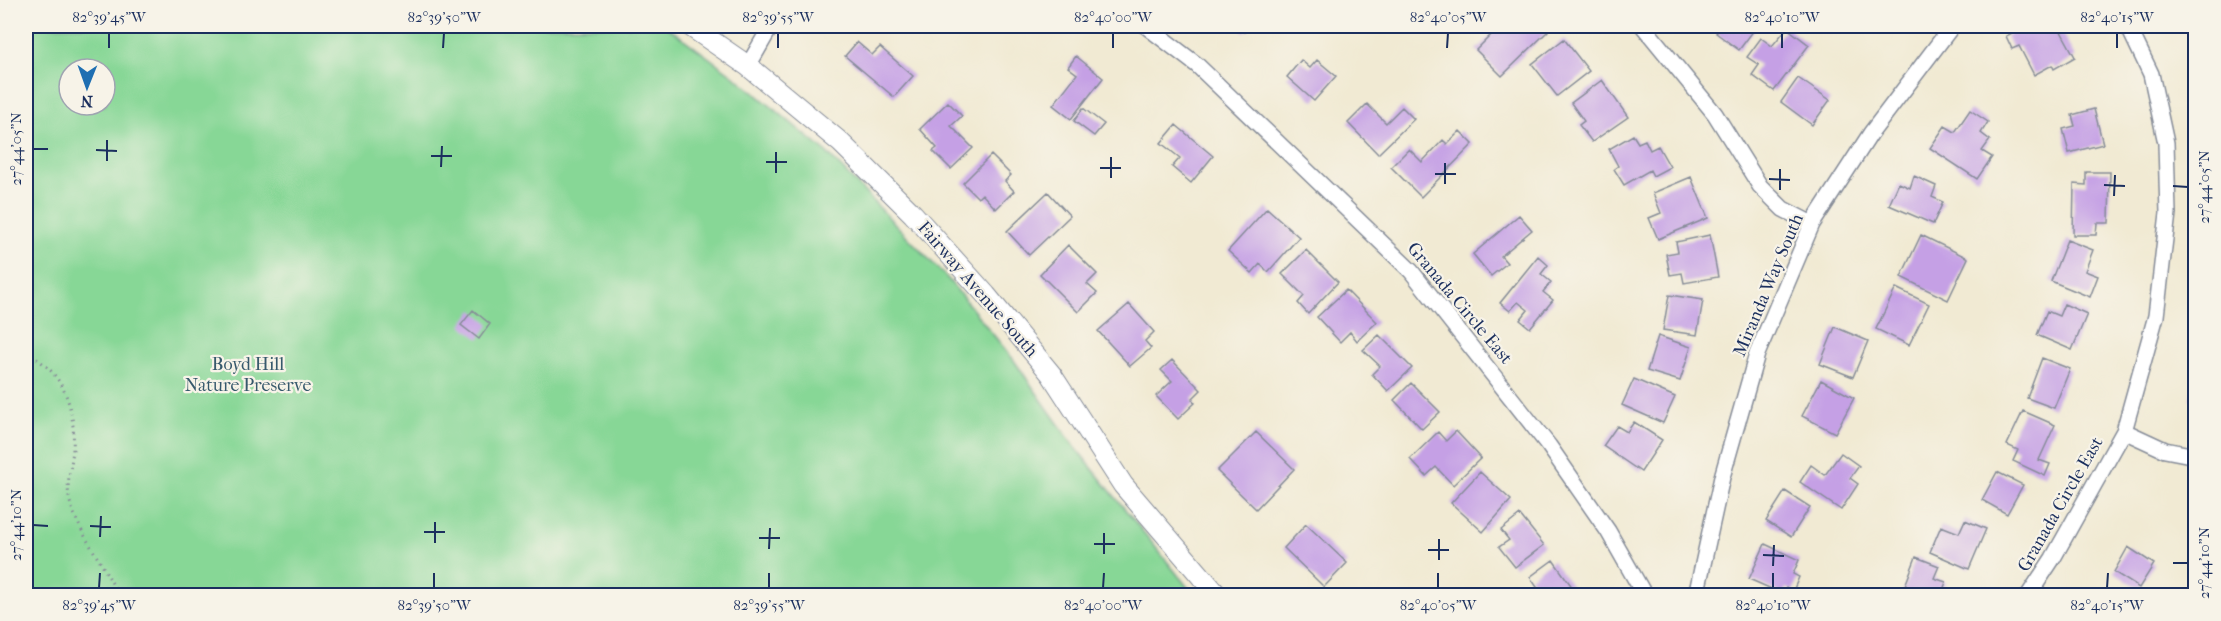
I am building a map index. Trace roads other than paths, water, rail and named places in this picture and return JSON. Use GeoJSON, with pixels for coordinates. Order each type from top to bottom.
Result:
{"type":"FeatureCollection","features":[{"type":"Feature","properties":{"kind":"street","name":"Fairway Avenue South"},"geometry":{"type":"LineString","coordinates":[[690,26],[748,66],[840,142],[913,214],[986,295],[1051,374],[1123,485],[1218,596]]}},
{"type":"Feature","properties":{"kind":"street"},"geometry":{"type":"LineString","coordinates":[[748,66],[771,26]]}},
{"type":"Feature","properties":{"kind":"street","name":"Granada Circle East"},"geometry":{"type":"LineString","coordinates":[[1146,26],[1197,65],[1411,271],[1549,446],[1608,531],[1644,596]]}},
{"type":"Feature","properties":{"kind":"street"},"geometry":{"type":"LineString","coordinates":[[1643,26],[1715,114],[1760,186],[1783,209],[1812,224]]}},
{"type":"Feature","properties":{"kind":"street","name":"Miranda Way South"},"geometry":{"type":"LineString","coordinates":[[1696,596],[1722,477],[1757,354],[1812,224],[1871,134],[1953,26]]}},
{"type":"Feature","properties":{"kind":"street","name":"Granada Circle East"},"geometry":{"type":"LineString","coordinates":[[2028,596],[2053,558],[2124,432],[2156,316],[2168,213],[2166,143],[2151,74],[2128,26]]}},
{"type":"Feature","properties":{"kind":"street"},"geometry":{"type":"LineString","coordinates":[[2124,432],[2165,450],[2196,456]]}},
{"type":"Feature","properties":{"kind":"park label","name":"Boyd Hill Nature Preserve"},"geometry":{"type":"Point","coordinates":[248,374]}}]}
